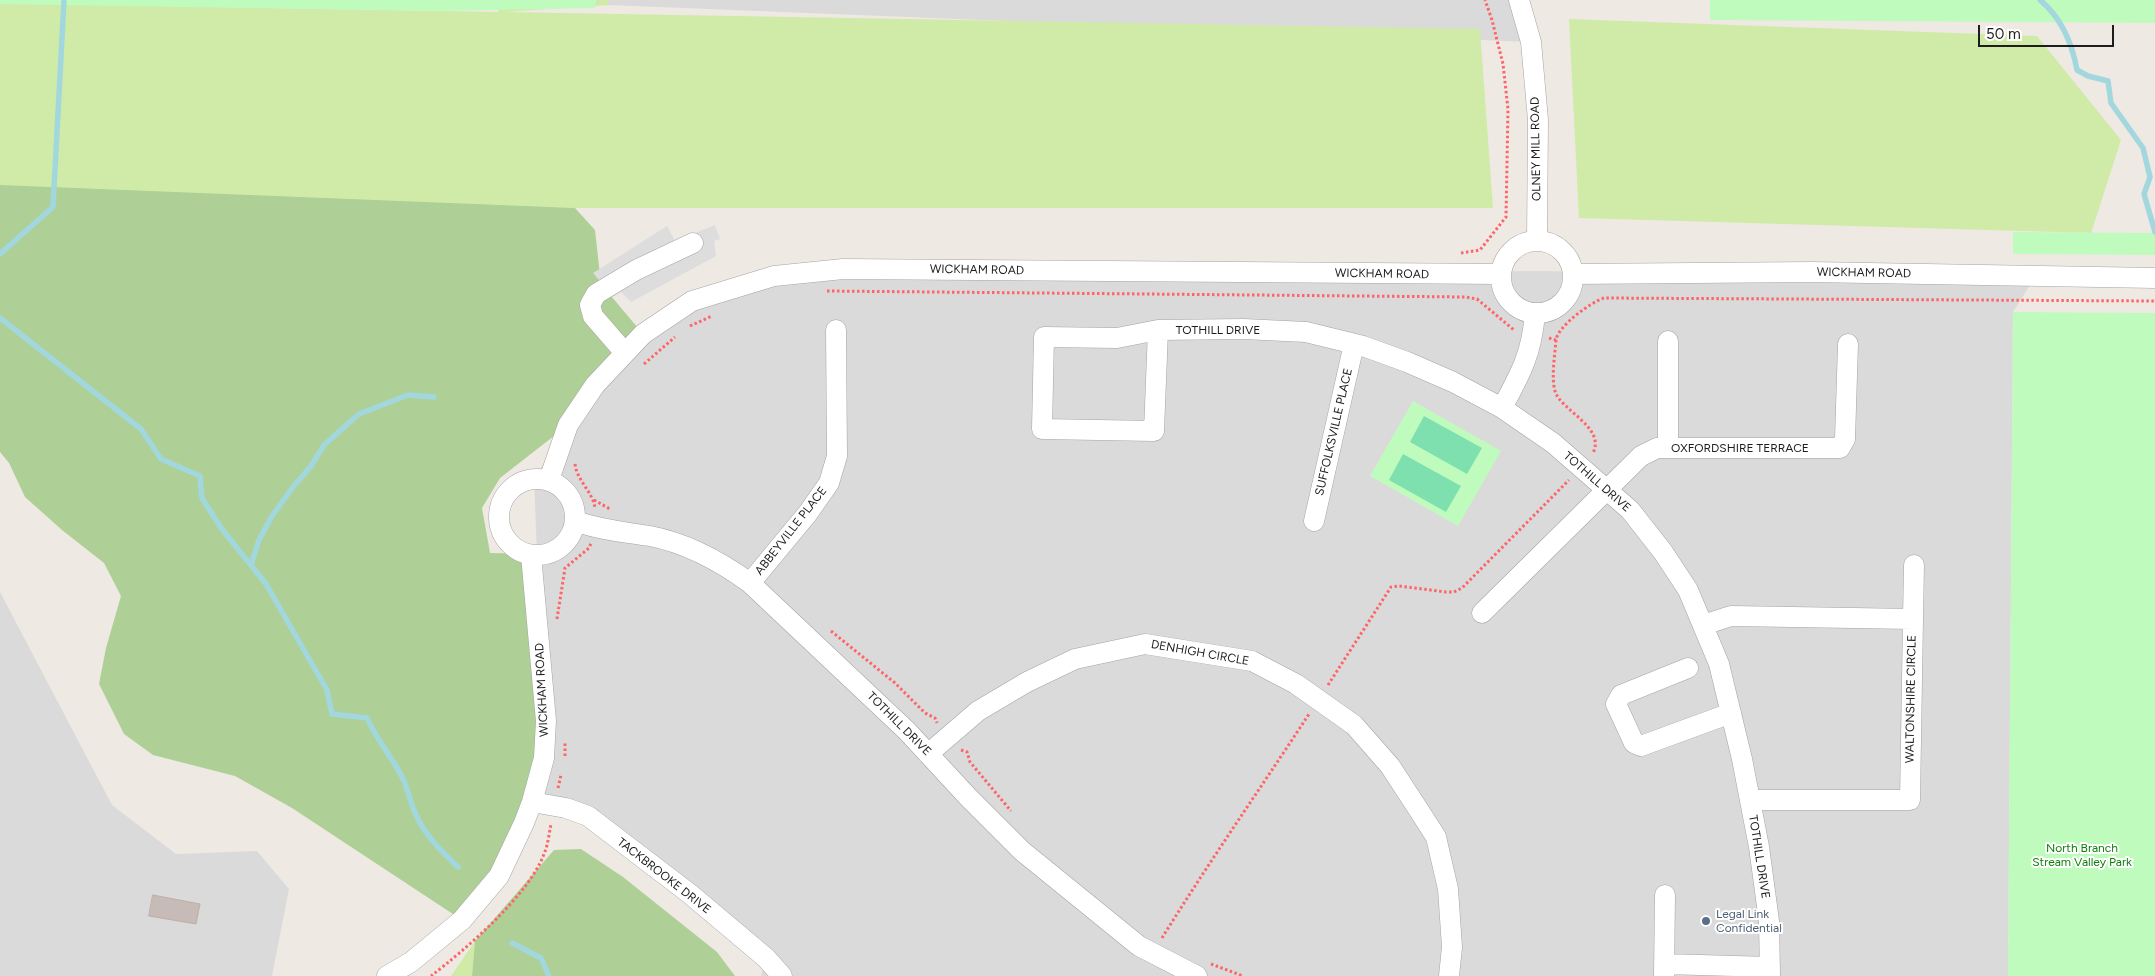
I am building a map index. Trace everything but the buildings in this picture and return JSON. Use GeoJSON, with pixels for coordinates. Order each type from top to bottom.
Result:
{"type":"FeatureCollection","features":[{"type":"Feature","properties":{"kind":"street","name":"OLNEY MILL ROAD"},"geometry":{"type":"LineString","coordinates":[[1518,0],[1530,42],[1538,120],[1537,240]]}},
{"type":"Feature","properties":{"kind":"street"},"geometry":{"type":"LineString","coordinates":[[1537,240],[1550,243],[1562,250],[1570,261],[1573,274],[1572,286],[1558,306],[1547,311],[1535,313],[1514,305],[1506,296],[1501,274],[1504,261],[1512,250],[1524,243],[1537,240]]}},
{"type":"Feature","properties":{"kind":"street"},"geometry":{"type":"LineString","coordinates":[[625,353],[593,316],[590,306],[596,294],[636,270],[693,243]]}},
{"type":"Feature","properties":{"kind":"street","name":"WICKHAM ROAD"},"geometry":{"type":"LineString","coordinates":[[549,480],[568,424],[595,385],[643,334],[692,301],[774,276],[842,269],[1501,274]]}},
{"type":"Feature","properties":{"kind":"street","name":"WICKHAM ROAD"},"geometry":{"type":"LineString","coordinates":[[1573,274],[1810,272],[2155,278]]}},
{"type":"Feature","properties":{"kind":"street"},"geometry":{"type":"LineString","coordinates":[[1502,408],[1524,367],[1532,344],[1535,313]]}},
{"type":"Feature","properties":{"kind":"street","name":"TOTHILL DRIVE"},"geometry":{"type":"LineString","coordinates":[[1158,330],[1154,431],[1042,429],[1044,337],[1117,338],[1158,330],[1244,329],[1306,332],[1354,344],[1407,362],[1453,382],[1502,408],[1553,443],[1630,510],[1688,590],[1720,664],[1759,847],[1769,921],[1770,971]]}},
{"type":"Feature","properties":{"kind":"street","name":"ABBEYVILLE PLACE"},"geometry":{"type":"LineString","coordinates":[[750,583],[808,513],[829,483],[837,456],[836,330]]}},
{"type":"Feature","properties":{"kind":"street"},"geometry":{"type":"LineString","coordinates":[[1668,341],[1668,447]]}},
{"type":"Feature","properties":{"kind":"street","name":"SUFFOLKSVILLE PLACE"},"geometry":{"type":"LineString","coordinates":[[1314,521],[1354,344]]}},
{"type":"Feature","properties":{"kind":"street","name":"OXFORDSHIRE TERRACE"},"geometry":{"type":"LineString","coordinates":[[1482,613],[1642,456],[1657,448],[1840,448],[1845,439],[1848,344]]}},
{"type":"Feature","properties":{"kind":"street"},"geometry":{"type":"LineString","coordinates":[[535,478],[549,480],[560,486],[570,496],[574,508],[575,521],[570,536],[560,547],[546,554],[531,555],[518,550],[507,541],[501,529],[499,515],[502,501],[510,490],[521,482],[535,478]]}},
{"type":"Feature","properties":{"kind":"street","name":"TOTHILL DRIVE"},"geometry":{"type":"LineString","coordinates":[[575,521],[596,528],[651,536],[675,543],[716,561],[750,583],[908,730],[928,754],[1022,851],[1139,946],[1197,976]]}},
{"type":"Feature","properties":{"kind":"street","name":"WICKHAM ROAD"},"geometry":{"type":"LineString","coordinates":[[388,976],[411,962],[462,920],[499,876],[532,802],[544,758],[546,721],[531,555]]}},
{"type":"Feature","properties":{"kind":"street"},"geometry":{"type":"LineString","coordinates":[[1913,619],[1914,566]]}},
{"type":"Feature","properties":{"kind":"street","name":"WALTONSHIRE CIRCLE"},"geometry":{"type":"LineString","coordinates":[[1703,626],[1730,616],[1913,619],[1910,800],[1750,800]]}},
{"type":"Feature","properties":{"kind":"street","name":"DENHIGH CIRCLE"},"geometry":{"type":"LineString","coordinates":[[928,754],[978,711],[1027,682],[1075,659],[1145,644],[1252,661],[1296,684],[1354,725],[1390,766],[1436,837],[1448,889],[1452,947],[1449,976]]}},
{"type":"Feature","properties":{"kind":"street"},"geometry":{"type":"LineString","coordinates":[[1688,668],[1621,695],[1616,704],[1634,743],[1641,746],[1731,713]]}},
{"type":"Feature","properties":{"kind":"street","name":"TACKBROOKE DRIVE"},"geometry":{"type":"LineString","coordinates":[[532,802],[566,808],[588,816],[690,894],[766,958],[782,976]]}},
{"type":"Feature","properties":{"kind":"street"},"geometry":{"type":"LineString","coordinates":[[1665,895],[1664,970],[1770,971]]}},
{"type":"Feature","properties":{"kind":"path"},"geometry":{"type":"LineString","coordinates":[[1458,253],[1480,250],[1506,217],[1508,109],[1503,64],[1485,0]]}},
{"type":"Feature","properties":{"kind":"path"},"geometry":{"type":"LineString","coordinates":[[1162,939],[1200,875],[1247,808],[1391,588],[1399,586],[1454,592],[1462,588],[1590,458],[1595,449],[1595,441],[1591,432],[1581,418],[1559,399],[1554,390],[1556,340]]}},
{"type":"Feature","properties":{"kind":"shaded area"},"geometry":{"type":"Polygon","coordinates":[[[608,0],[1518,0],[1531,42],[608,5],[608,0]]]}},
{"type":"Feature","properties":{"kind":"shaded area"},"geometry":{"type":"Polygon","coordinates":[[[715,225],[720,239],[714,241],[716,256],[631,302],[621,292],[613,297],[593,273],[667,226],[675,241],[715,225]]]}},
{"type":"Feature","properties":{"kind":"shaded area"},"geometry":{"type":"Polygon","coordinates":[[[843,269],[1811,272],[2035,277],[2013,312],[2008,976],[761,976],[766,958],[588,816],[532,802],[541,658],[534,478],[595,385],[692,301],[843,269]]]}},
{"type":"Feature","properties":{"kind":"shaded area"},"geometry":{"type":"Polygon","coordinates":[[[0,592],[112,805],[176,854],[257,851],[289,889],[272,976],[0,976],[0,592]]]}},
{"type":"Feature","properties":{"kind":"green space"},"geometry":{"type":"Polygon","coordinates":[[[0,0],[596,0],[595,8],[440,11],[0,4],[0,0]]]}},
{"type":"Feature","properties":{"kind":"green space"},"geometry":{"type":"Polygon","coordinates":[[[495,0],[608,0],[608,5],[505,12],[1480,29],[1493,208],[575,208],[0,193],[0,3],[499,12],[495,0]]]}},
{"type":"Feature","properties":{"kind":"green space"},"geometry":{"type":"Polygon","coordinates":[[[1710,0],[2155,0],[2155,23],[1710,20],[1710,0]]]}},
{"type":"Feature","properties":{"kind":"green space"},"geometry":{"type":"Polygon","coordinates":[[[1569,19],[2037,36],[2121,140],[2091,233],[1579,218],[1569,19]]]}},
{"type":"Feature","properties":{"kind":"green space"},"geometry":{"type":"Polygon","coordinates":[[[0,185],[575,208],[595,230],[601,284],[643,334],[568,425],[500,478],[482,508],[490,553],[531,554],[541,658],[532,802],[462,920],[292,808],[235,776],[153,755],[124,734],[99,684],[106,648],[121,596],[104,563],[62,530],[25,497],[9,463],[0,452],[0,185]]]}},
{"type":"Feature","properties":{"kind":"green space"},"geometry":{"type":"Polygon","coordinates":[[[2013,232],[2155,233],[2155,255],[2013,254],[2013,232]]]}},
{"type":"Feature","properties":{"kind":"green space","name":"North Branch Stream Valley Park"},"geometry":{"type":"Polygon","coordinates":[[[2013,312],[2155,313],[2155,976],[2008,976],[2013,312]]]}},
{"type":"Feature","properties":{"kind":"green space"},"geometry":{"type":"Polygon","coordinates":[[[1413,401],[1501,451],[1458,526],[1370,476],[1413,401]]]}},
{"type":"Feature","properties":{"kind":"green space"},"geometry":{"type":"Polygon","coordinates":[[[1424,416],[1482,448],[1467,474],[1410,442],[1424,416]]]}},
{"type":"Feature","properties":{"kind":"green space"},"geometry":{"type":"Polygon","coordinates":[[[1403,454],[1461,486],[1446,512],[1389,480],[1403,454]]]}},
{"type":"Feature","properties":{"kind":"green space"},"geometry":{"type":"Polygon","coordinates":[[[581,849],[623,877],[717,952],[735,976],[472,976],[475,941],[554,850],[581,849]]]}},
{"type":"Feature","properties":{"kind":"green space"},"geometry":{"type":"Polygon","coordinates":[[[475,941],[472,976],[451,976],[475,941]]]}},
{"type":"Feature","properties":{"kind":"waterway"},"geometry":{"type":"LineString","coordinates":[[0,254],[53,207],[64,0]]}},
{"type":"Feature","properties":{"kind":"waterway"},"geometry":{"type":"LineString","coordinates":[[2040,0],[2048,7],[2065,32],[2077,70],[2088,76],[2108,81],[2111,103],[2143,148],[2150,177],[2144,194],[2155,232]]}},
{"type":"Feature","properties":{"kind":"waterway"},"geometry":{"type":"LineString","coordinates":[[0,318],[141,429],[161,459],[200,476],[202,498],[221,528],[266,584],[327,690],[332,714],[367,718],[400,773],[421,825],[435,844],[458,867]]}},
{"type":"Feature","properties":{"kind":"waterway"},"geometry":{"type":"LineString","coordinates":[[251,565],[259,540],[272,516],[311,466],[324,445],[359,414],[408,395],[434,397]]}},
{"type":"Feature","properties":{"kind":"waterway"},"geometry":{"type":"LineString","coordinates":[[512,943],[541,958],[549,976]]}},
{"type":"Feature","properties":{"kind":"place","name":"Legal Link Confidential"},"geometry":{"type":"Point","coordinates":[1706,921]}}]}
